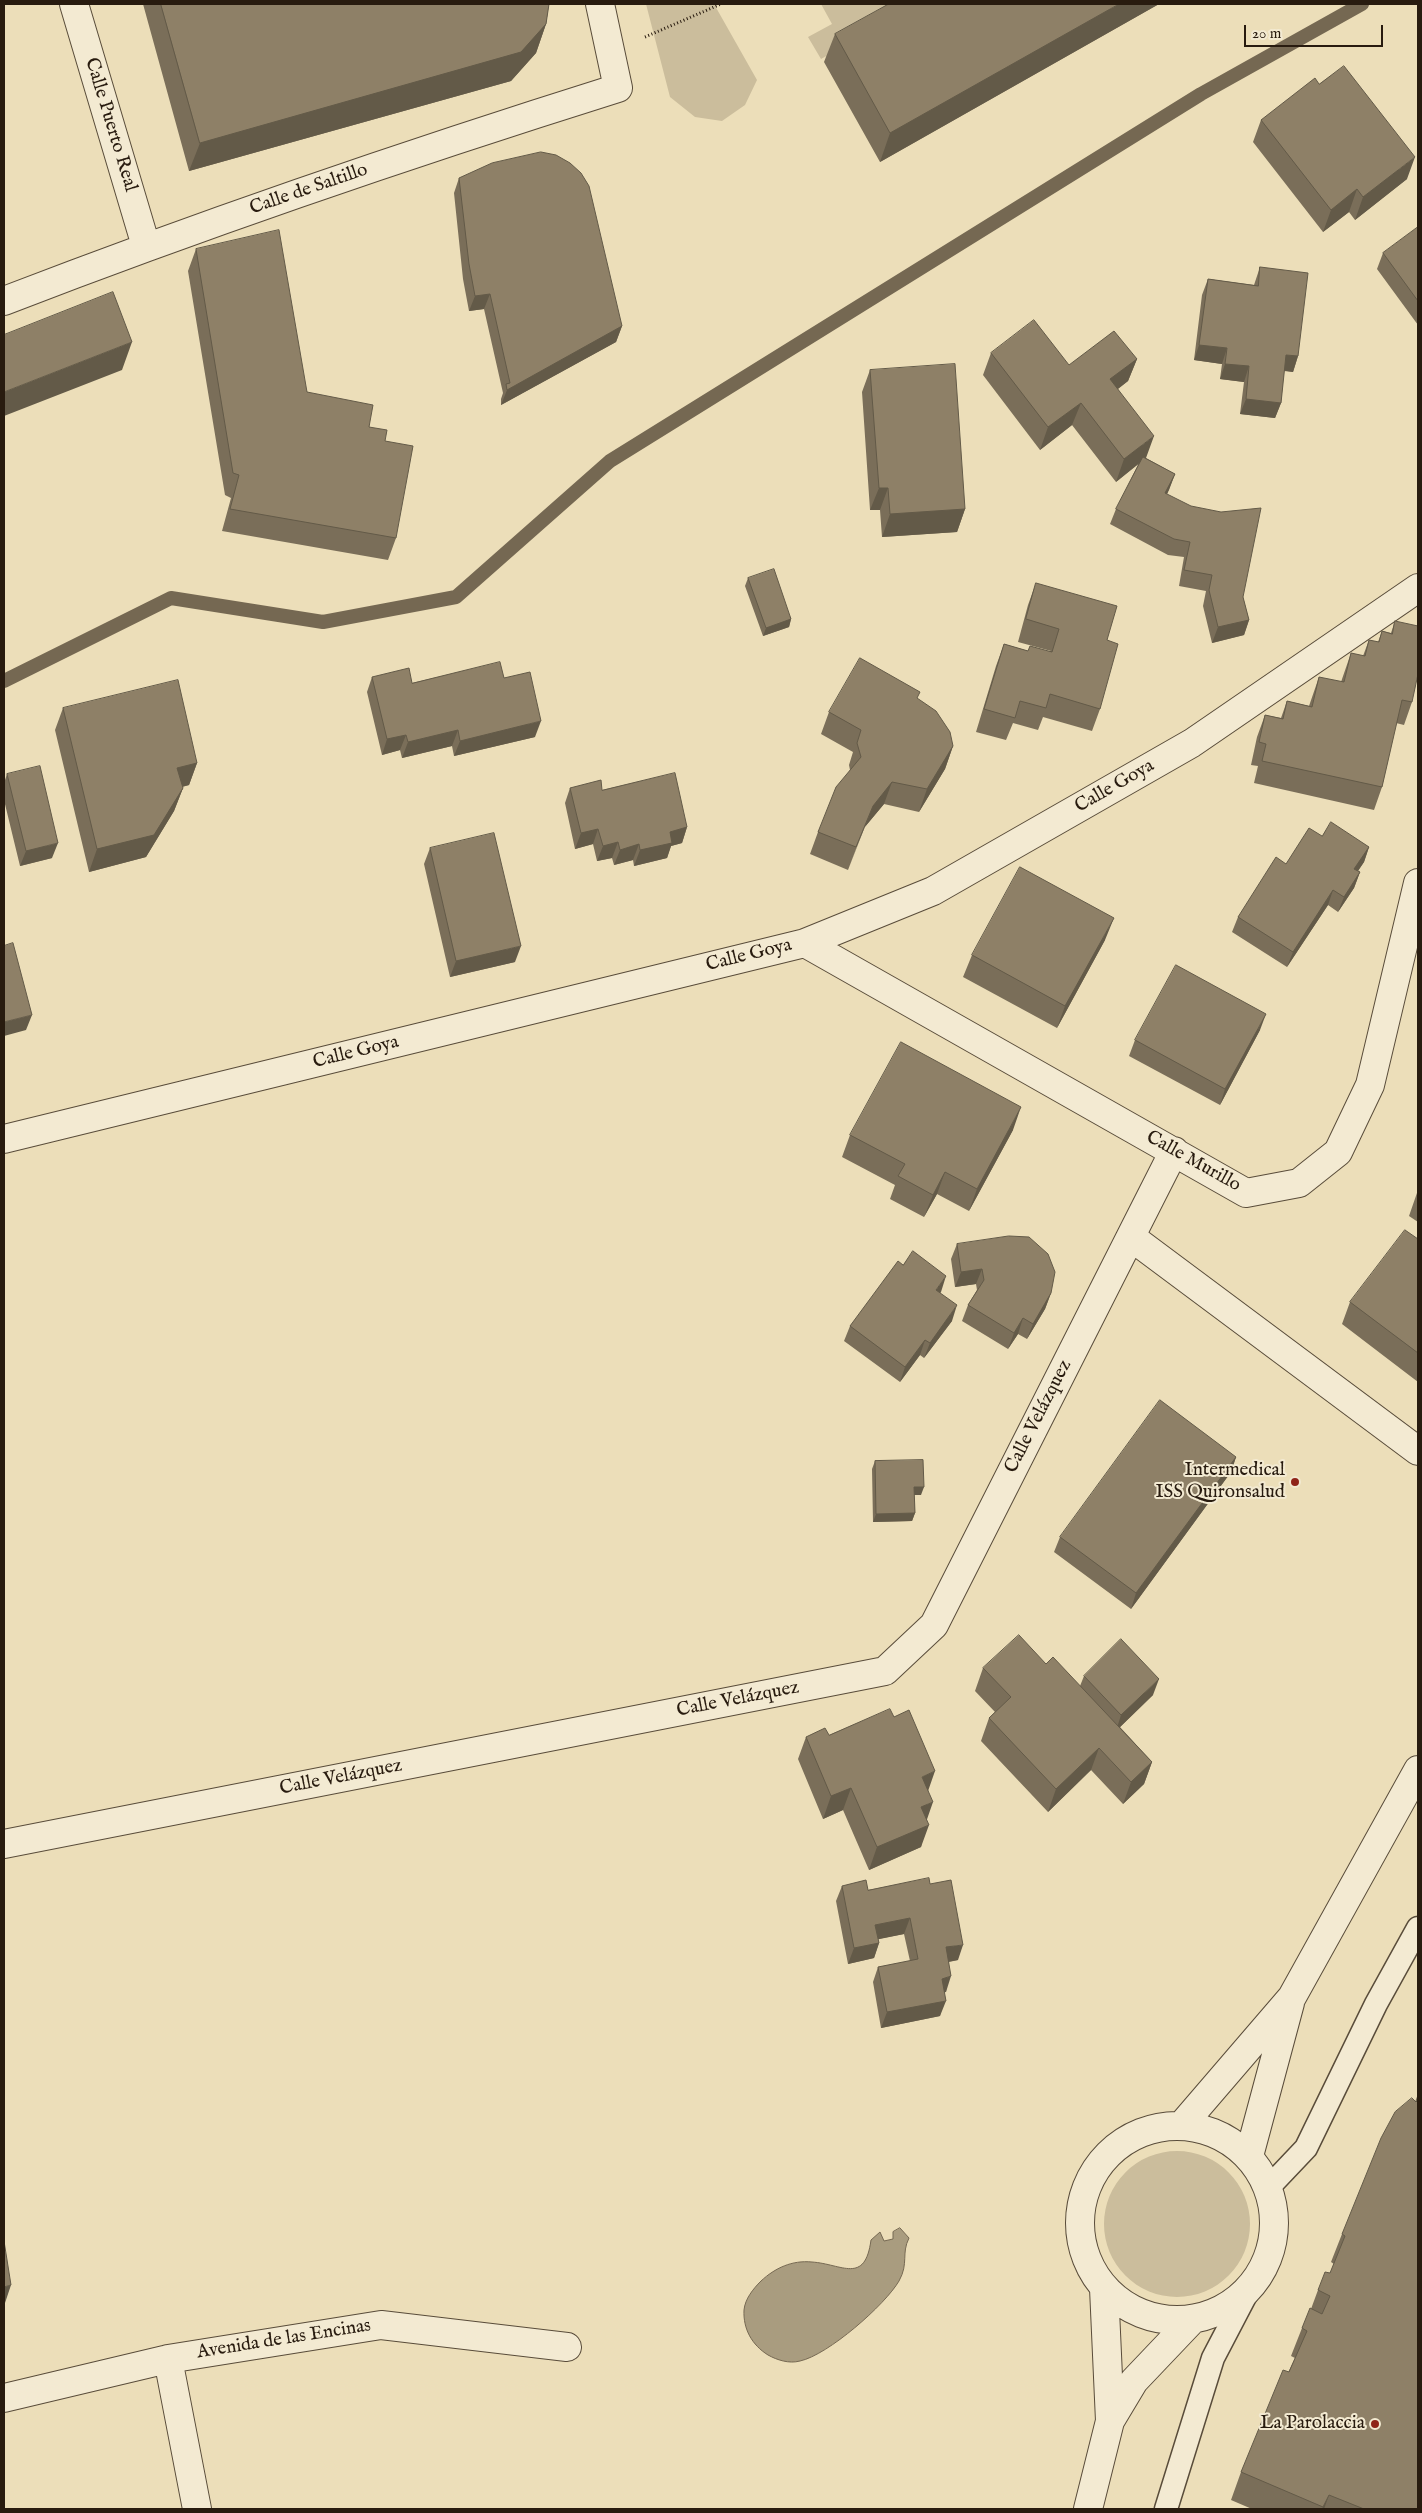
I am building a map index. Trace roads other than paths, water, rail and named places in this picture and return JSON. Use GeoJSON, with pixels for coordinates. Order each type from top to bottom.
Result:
{"type":"FeatureCollection","features":[{"type":"Feature","properties":{"kind":"street","name":"Calle Puerto Real"},"geometry":{"type":"LineString","coordinates":[[74,4],[146,246]]}},
{"type":"Feature","properties":{"kind":"street","name":"Calle de Saltillo"},"geometry":{"type":"LineString","coordinates":[[4,301],[146,246],[489,129],[618,88],[600,4]]}},
{"type":"Feature","properties":{"kind":"street","name":"Calle Goya"},"geometry":{"type":"LineString","coordinates":[[4,1139],[805,943],[933,891],[1192,743],[1418,588]]}},
{"type":"Feature","properties":{"kind":"street","name":"Calle Murillo"},"geometry":{"type":"LineString","coordinates":[[805,943],[1246,1192],[1299,1183],[1338,1152],[1370,1085],[1418,883]]}},
{"type":"Feature","properties":{"kind":"street","name":"Calle Velázquez"},"geometry":{"type":"LineString","coordinates":[[4,1844],[885,1671],[934,1625],[1174,1151]]}},
{"type":"Feature","properties":{"kind":"street"},"geometry":{"type":"LineString","coordinates":[[1131,1237],[1418,1451]]}},
{"type":"Feature","properties":{"kind":"street"},"geometry":{"type":"LineString","coordinates":[[1182,2125],[1292,1997],[1418,1770]]}},
{"type":"Feature","properties":{"kind":"street"},"geometry":{"type":"LineString","coordinates":[[1249,2156],[1292,1997]]}},
{"type":"Feature","properties":{"kind":"street"},"geometry":{"type":"LineString","coordinates":[[1182,2125],[1221,2135],[1249,2156],[1268,2187],[1274,2215],[1270,2252],[1248,2290],[1218,2312],[1192,2320],[1161,2320],[1135,2311],[1104,2288],[1085,2255],[1080,2230],[1084,2193],[1107,2154],[1147,2130],[1182,2125]]}},
{"type":"Feature","properties":{"kind":"street"},"geometry":{"type":"LineString","coordinates":[[1088,2509],[1110,2420],[1104,2288]]}},
{"type":"Feature","properties":{"kind":"street"},"geometry":{"type":"LineString","coordinates":[[1110,2420],[1134,2381],[1192,2320]]}},
{"type":"Feature","properties":{"kind":"street","name":"Avenida de las Encinas"},"geometry":{"type":"LineString","coordinates":[[4,2398],[168,2359],[381,2325],[567,2347]]}},
{"type":"Feature","properties":{"kind":"street"},"geometry":{"type":"LineString","coordinates":[[168,2359],[197,2509]]}},
{"type":"Feature","properties":{"kind":"lane"},"geometry":{"type":"LineString","coordinates":[[1268,2187],[1306,2148],[1376,2004],[1418,1928]]}},
{"type":"Feature","properties":{"kind":"lane"},"geometry":{"type":"LineString","coordinates":[[1166,2509],[1213,2358],[1248,2290]]}},
{"type":"Feature","properties":{"kind":"waterway"},"geometry":{"type":"LineString","coordinates":[[4,681],[171,598],[323,622],[456,597],[610,461],[1201,94],[1362,4]]}},
{"type":"Feature","properties":{"kind":"place","name":"Intermedical ISS Quironsalud"},"geometry":{"type":"Point","coordinates":[1295,1482]}},
{"type":"Feature","properties":{"kind":"place","name":"La Parolaccia"},"geometry":{"type":"Point","coordinates":[1375,2424]}}]}
